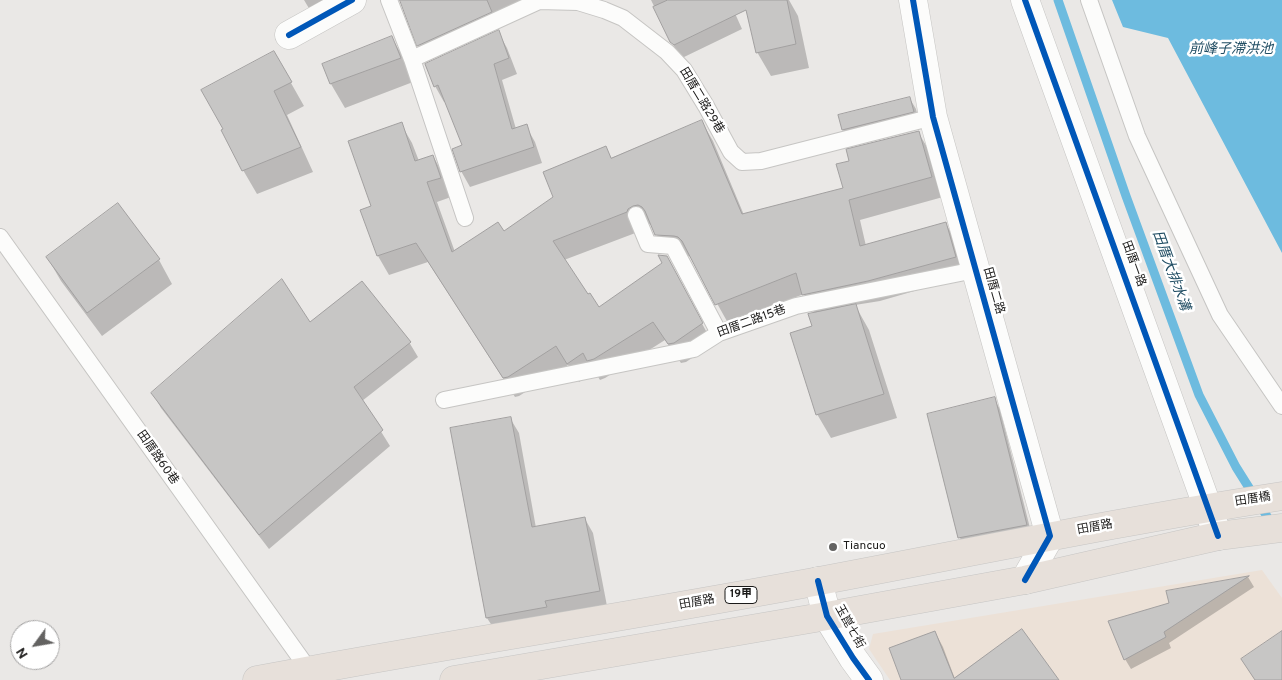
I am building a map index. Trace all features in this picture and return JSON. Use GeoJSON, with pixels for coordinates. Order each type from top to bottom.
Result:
{"type":"FeatureCollection","features":[{"type":"Feature","properties":{"kind":"main road","name":"田厝橋"},"geometry":{"type":"LineString","coordinates":[[1216,506],[1282,496]]}},
{"type":"Feature","properties":{"kind":"main road","name":"田厝路"},"geometry":{"type":"LineString","coordinates":[[257,680],[310,675],[1216,506]]}},
{"type":"Feature","properties":{"kind":"main road"},"geometry":{"type":"LineString","coordinates":[[454,680],[1025,580],[1228,535],[1282,528]]}},
{"type":"Feature","properties":{"kind":"street"},"geometry":{"type":"LineString","coordinates":[[289,35],[352,0]]}},
{"type":"Feature","properties":{"kind":"street","name":"田厝二路"},"geometry":{"type":"LineString","coordinates":[[913,0],[933,117],[1050,536]]}},
{"type":"Feature","properties":{"kind":"street","name":"田厝一路"},"geometry":{"type":"LineString","coordinates":[[1026,0],[1228,535]]}},
{"type":"Feature","properties":{"kind":"street"},"geometry":{"type":"LineString","coordinates":[[1025,580],[1050,536]]}},
{"type":"Feature","properties":{"kind":"street","name":"玉崑七街"},"geometry":{"type":"LineString","coordinates":[[818,581],[827,616],[869,680]]}},
{"type":"Feature","properties":{"kind":"lane"},"geometry":{"type":"LineString","coordinates":[[389,0],[412,59],[464,218]]}},
{"type":"Feature","properties":{"kind":"lane","name":"田厝二路29巷"},"geometry":{"type":"LineString","coordinates":[[412,59],[539,0],[578,2],[623,18],[667,52],[684,70],[731,152],[742,162],[761,161],[933,117]]}},
{"type":"Feature","properties":{"kind":"lane"},"geometry":{"type":"LineString","coordinates":[[1089,0],[1137,136],[1220,315],[1282,406]]}},
{"type":"Feature","properties":{"kind":"lane"},"geometry":{"type":"LineString","coordinates":[[636,215],[648,244],[674,246],[719,333]]}},
{"type":"Feature","properties":{"kind":"lane","name":"田厝路60巷"},"geometry":{"type":"LineString","coordinates":[[0,237],[310,675]]}},
{"type":"Feature","properties":{"kind":"lane","name":"田厝二路15巷"},"geometry":{"type":"LineString","coordinates":[[444,400],[694,349],[719,333],[796,306],[975,270]]}},
{"type":"Feature","properties":{"kind":"shaded area"},"geometry":{"type":"Polygon","coordinates":[[[1262,570],[1282,598],[1282,680],[890,680],[869,649],[873,634],[1262,570]]]}},
{"type":"Feature","properties":{"kind":"water","name":"前峰子滯洪池"},"geometry":{"type":"Polygon","coordinates":[[[1112,0],[1282,0],[1282,253],[1168,38],[1123,27],[1112,0]]]}},
{"type":"Feature","properties":{"kind":"building"},"geometry":{"type":"Polygon","coordinates":[[[400,0],[487,0],[492,12],[417,46],[400,0]]]}},
{"type":"Feature","properties":{"kind":"building"},"geometry":{"type":"Polygon","coordinates":[[[668,0],[787,0],[796,44],[756,53],[746,10],[674,45],[670,42],[653,7],[668,0]]]}},
{"type":"Feature","properties":{"kind":"building"},"geometry":{"type":"Polygon","coordinates":[[[499,30],[509,58],[494,64],[512,129],[527,124],[534,147],[460,172],[452,149],[462,145],[438,85],[434,87],[425,64],[499,30]]]}},
{"type":"Feature","properties":{"kind":"building"},"geometry":{"type":"Polygon","coordinates":[[[392,36],[401,58],[330,84],[322,64],[392,36]]]}},
{"type":"Feature","properties":{"kind":"building"},"geometry":{"type":"Polygon","coordinates":[[[274,51],[292,82],[274,91],[301,147],[242,171],[221,130],[223,129],[201,90],[274,51]]]}},
{"type":"Feature","properties":{"kind":"building"},"geometry":{"type":"Polygon","coordinates":[[[910,97],[914,112],[842,130],[838,115],[910,97]]]}},
{"type":"Feature","properties":{"kind":"building"},"geometry":{"type":"Polygon","coordinates":[[[702,120],[742,214],[843,188],[836,164],[849,161],[846,149],[919,131],[932,177],[849,200],[860,246],[946,222],[956,257],[868,281],[802,295],[796,273],[715,305],[682,241],[674,236],[655,235],[642,207],[638,205],[633,206],[627,212],[553,241],[588,294],[590,293],[599,307],[662,263],[658,255],[667,256],[703,323],[674,343],[668,344],[653,322],[594,359],[587,361],[583,353],[567,364],[556,346],[508,377],[503,378],[416,243],[377,256],[360,210],[371,206],[348,141],[402,122],[415,161],[433,155],[441,178],[427,182],[452,252],[498,222],[504,231],[553,197],[543,172],[606,146],[611,158],[702,120]]]}},
{"type":"Feature","properties":{"kind":"building"},"geometry":{"type":"Polygon","coordinates":[[[118,203],[160,259],[87,313],[46,257],[118,203]]]}},
{"type":"Feature","properties":{"kind":"building"},"geometry":{"type":"Polygon","coordinates":[[[282,279],[310,322],[362,281],[411,342],[354,387],[383,430],[259,535],[151,393],[282,279]]]}},
{"type":"Feature","properties":{"kind":"building"},"geometry":{"type":"Polygon","coordinates":[[[856,304],[884,394],[816,415],[790,333],[812,326],[808,314],[856,304]]]}},
{"type":"Feature","properties":{"kind":"building"},"geometry":{"type":"Polygon","coordinates":[[[995,397],[1027,525],[958,538],[927,414],[995,397]]]}},
{"type":"Feature","properties":{"kind":"building"},"geometry":{"type":"Polygon","coordinates":[[[511,417],[532,527],[585,517],[600,591],[545,601],[547,607],[486,618],[450,428],[511,417]]]}},
{"type":"Feature","properties":{"kind":"building"},"geometry":{"type":"Polygon","coordinates":[[[1249,576],[1164,632],[1166,637],[1124,660],[1108,621],[1169,603],[1166,591],[1249,576]]]}},
{"type":"Feature","properties":{"kind":"building"},"geometry":{"type":"Polygon","coordinates":[[[1022,629],[1059,680],[901,680],[889,648],[935,631],[954,678],[1022,629]]]}},
{"type":"Feature","properties":{"kind":"building"},"geometry":{"type":"Polygon","coordinates":[[[1282,631],[1282,680],[1255,680],[1241,659],[1282,631]]]}},
{"type":"Feature","properties":{"kind":"waterway","name":"田厝大排水溝"},"geometry":{"type":"LineString","coordinates":[[1058,0],[1126,196],[1199,395],[1236,467],[1273,526]]}},
{"type":"Feature","properties":{"kind":"cycle path"},"geometry":{"type":"LineString","coordinates":[[289,35],[352,0]]}},
{"type":"Feature","properties":{"kind":"cycle path"},"geometry":{"type":"LineString","coordinates":[[913,0],[933,117],[1050,536],[1025,580]]}},
{"type":"Feature","properties":{"kind":"cycle path"},"geometry":{"type":"LineString","coordinates":[[1025,0],[1218,536]]}},
{"type":"Feature","properties":{"kind":"cycle path"},"geometry":{"type":"LineString","coordinates":[[818,581],[827,616],[869,680]]}},
{"type":"Feature","properties":{"kind":"place","name":"Tiancuo"},"geometry":{"type":"Point","coordinates":[833,547]}}]}
